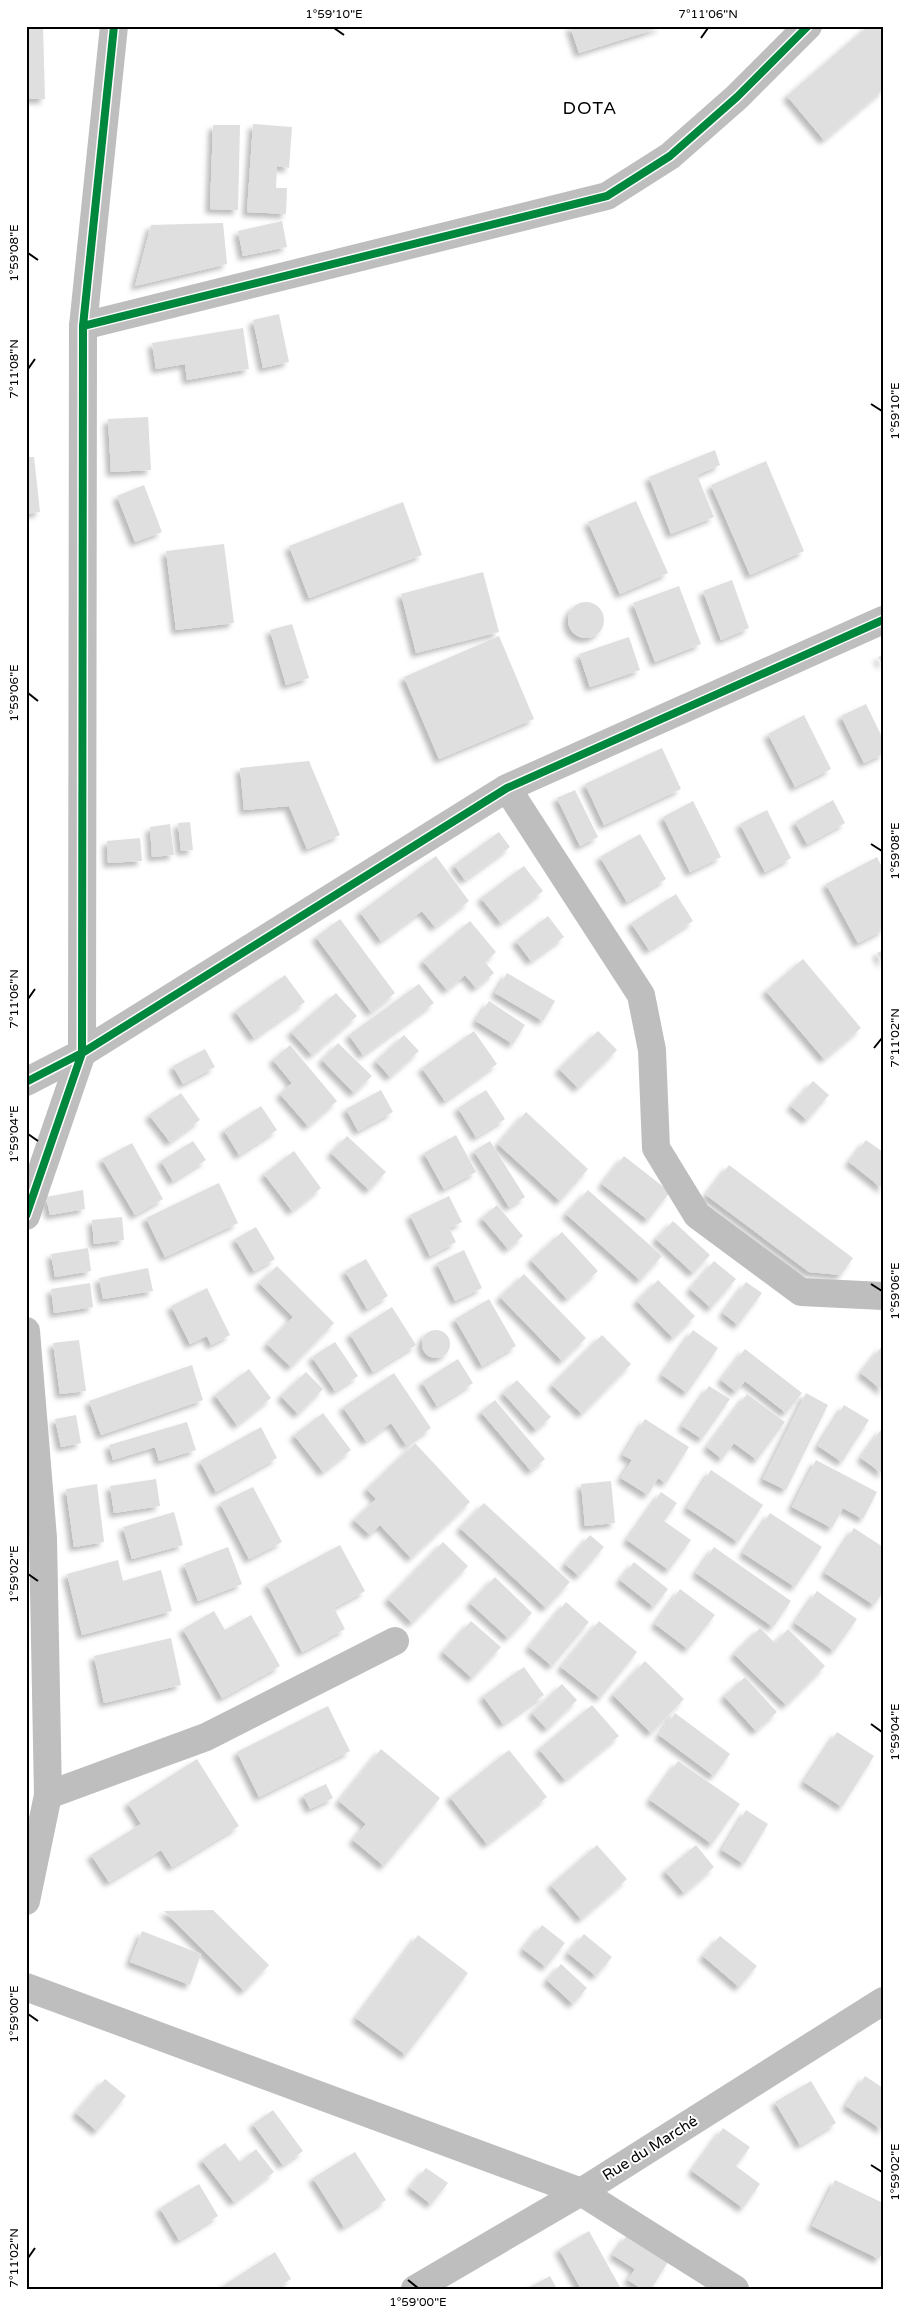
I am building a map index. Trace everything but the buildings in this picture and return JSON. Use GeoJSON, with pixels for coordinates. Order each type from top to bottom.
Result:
{"type":"FeatureCollection","features":[{"type":"Feature","properties":{"kind":"street"},"geometry":{"type":"LineString","coordinates":[[26,1216],[82,1054],[83,326],[114,26]]}},
{"type":"Feature","properties":{"kind":"street"},"geometry":{"type":"LineString","coordinates":[[83,326],[608,196],[670,156],[737,97],[808,26]]}},
{"type":"Feature","properties":{"kind":"street"},"geometry":{"type":"LineString","coordinates":[[26,1082],[82,1054],[507,788],[883,620]]}},
{"type":"Feature","properties":{"kind":"street"},"geometry":{"type":"LineString","coordinates":[[507,788],[641,995],[652,1050],[656,1148],[697,1215],[802,1292],[883,1296]]}},
{"type":"Feature","properties":{"kind":"street"},"geometry":{"type":"LineString","coordinates":[[26,1331],[43,1538],[48,1795],[26,1901]]}},
{"type":"Feature","properties":{"kind":"street"},"geometry":{"type":"LineString","coordinates":[[48,1795],[206,1737],[394,1641]]}},
{"type":"Feature","properties":{"kind":"street"},"geometry":{"type":"LineString","coordinates":[[26,1987],[581,2192],[735,2289]]}},
{"type":"Feature","properties":{"kind":"street","name":"Rue du Marché"},"geometry":{"type":"LineString","coordinates":[[415,2289],[581,2192],[883,2001]]}},
{"type":"Feature","properties":{"kind":"cycle path"},"geometry":{"type":"LineString","coordinates":[[26,1216],[82,1053],[83,326],[114,26]]}},
{"type":"Feature","properties":{"kind":"cycle path"},"geometry":{"type":"LineString","coordinates":[[83,326],[607,196],[670,156],[737,97],[808,26]]}},
{"type":"Feature","properties":{"kind":"cycle path"},"geometry":{"type":"LineString","coordinates":[[26,1082],[82,1053],[507,788],[883,620]]}},
{"type":"Feature","properties":{"kind":"district","name":"DOTA"},"geometry":{"type":"Point","coordinates":[590,108]}}]}
